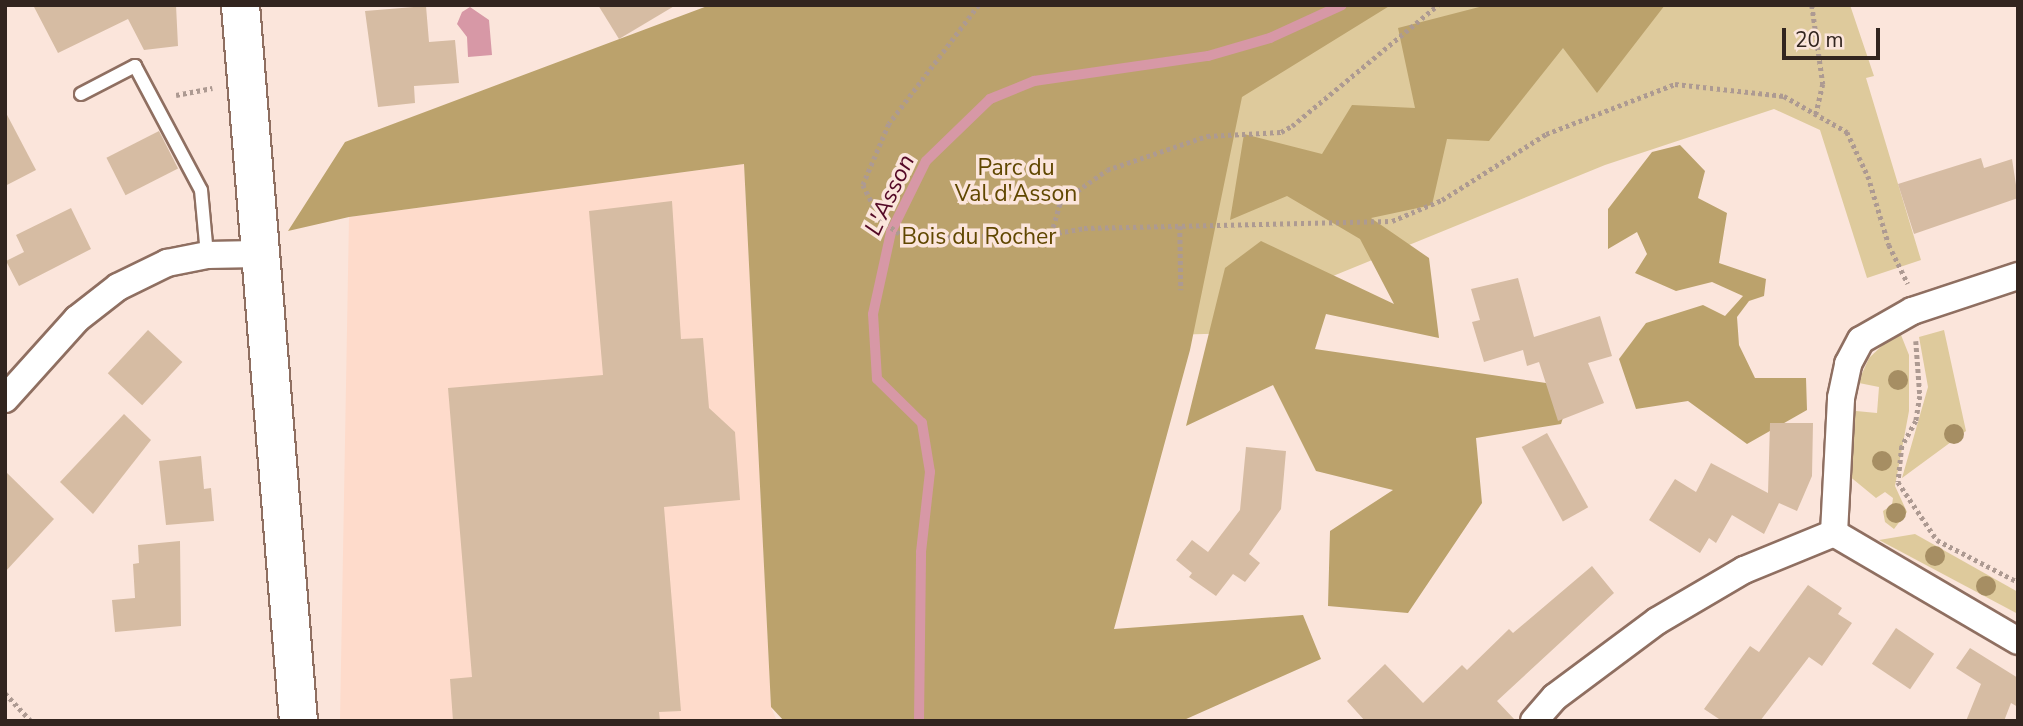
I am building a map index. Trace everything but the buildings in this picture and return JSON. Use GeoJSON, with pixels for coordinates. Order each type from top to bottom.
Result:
{"type":"FeatureCollection","features":[{"type":"Feature","properties":{"kind":"main road"},"geometry":{"type":"LineString","coordinates":[[240,5],[257,254],[299,721]]}},
{"type":"Feature","properties":{"kind":"street"},"geometry":{"type":"LineString","coordinates":[[7,394],[77,319],[118,287],[167,262],[207,255],[257,254]]}},
{"type":"Feature","properties":{"kind":"street"},"geometry":{"type":"LineString","coordinates":[[1834,533],[1841,398],[1848,364],[1861,340],[1912,311],[2018,276]]}},
{"type":"Feature","properties":{"kind":"street"},"geometry":{"type":"LineString","coordinates":[[1834,533],[2018,641]]}},
{"type":"Feature","properties":{"kind":"street"},"geometry":{"type":"LineString","coordinates":[[1534,721],[1555,697],[1657,621],[1744,570],[1834,533]]}},
{"type":"Feature","properties":{"kind":"lane"},"geometry":{"type":"LineString","coordinates":[[81,94],[135,66],[201,190],[207,255]]}},
{"type":"Feature","properties":{"kind":"path"},"geometry":{"type":"LineString","coordinates":[[979,5],[889,124],[863,186],[880,219],[905,238],[1051,234],[1084,228],[1392,220],[1442,200],[1546,134],[1675,84],[1784,96],[1847,132],[1868,176],[1889,245],[1911,290],[1920,396],[1916,421],[1902,446],[1898,482],[1937,540],[2018,582]]}},
{"type":"Feature","properties":{"kind":"path"},"geometry":{"type":"LineString","coordinates":[[1051,234],[1060,203],[1107,170],[1207,136],[1281,132],[1292,126],[1438,5]]}},
{"type":"Feature","properties":{"kind":"path"},"geometry":{"type":"LineString","coordinates":[[1812,5],[1823,84],[1815,114]]}},
{"type":"Feature","properties":{"kind":"path"},"geometry":{"type":"LineString","coordinates":[[152,99],[223,87]]}},
{"type":"Feature","properties":{"kind":"path"},"geometry":{"type":"LineString","coordinates":[[1180,226],[1181,290]]}},
{"type":"Feature","properties":{"kind":"path"},"geometry":{"type":"LineString","coordinates":[[5,693],[30,721]]}},
{"type":"Feature","properties":{"kind":"shaded area","name":"Parc du Val d'Asson"},"geometry":{"type":"Polygon","coordinates":[[[927,5],[1850,5],[1874,76],[1866,78],[1921,260],[1867,278],[1820,130],[1774,109],[1605,165],[1284,296],[1286,332],[1127,336],[927,5]]]}},
{"type":"Feature","properties":{"kind":"shaded area"},"geometry":{"type":"Polygon","coordinates":[[[470,7],[489,20],[492,55],[468,57],[467,37],[457,24],[462,12],[470,7]]]}},
{"type":"Feature","properties":{"kind":"shaded area"},"geometry":{"type":"Polygon","coordinates":[[[744,164],[771,707],[777,721],[340,721],[349,217],[744,164]]]}},
{"type":"Feature","properties":{"kind":"shaded area"},"geometry":{"type":"Polygon","coordinates":[[[1944,330],[1966,431],[1902,478],[1928,387],[1919,337],[1944,330]]]}},
{"type":"Feature","properties":{"kind":"shaded area"},"geometry":{"type":"Polygon","coordinates":[[[1901,335],[1909,355],[1909,411],[1895,486],[1907,512],[1894,529],[1885,522],[1883,511],[1892,505],[1893,498],[1885,492],[1876,498],[1848,475],[1851,418],[1856,411],[1877,413],[1879,387],[1859,383],[1860,378],[1869,358],[1889,339],[1901,335]]]}},
{"type":"Feature","properties":{"kind":"shaded area"},"geometry":{"type":"Polygon","coordinates":[[[1915,534],[2018,592],[2018,614],[1879,540],[1915,534]]]}},
{"type":"Feature","properties":{"kind":"green space","name":"Bois du Rocher"},"geometry":{"type":"Polygon","coordinates":[[[710,5],[1391,5],[1242,97],[1190,350],[1114,629],[1303,615],[1321,659],[1184,720],[784,721],[771,707],[744,164],[349,217],[288,231],[345,142],[710,5]]]}},
{"type":"Feature","properties":{"kind":"green space"},"geometry":{"type":"Polygon","coordinates":[[[1487,5],[1665,5],[1597,93],[1563,48],[1489,141],[1447,139],[1432,205],[1371,218],[1429,258],[1439,338],[1326,314],[1315,349],[1573,387],[1561,424],[1476,438],[1482,503],[1408,613],[1328,606],[1330,531],[1393,490],[1316,471],[1273,385],[1186,426],[1225,268],[1261,241],[1394,304],[1360,239],[1287,196],[1230,220],[1244,134],[1322,154],[1352,105],[1415,108],[1398,28],[1487,5]]]}},
{"type":"Feature","properties":{"kind":"green space"},"geometry":{"type":"Polygon","coordinates":[[[1680,145],[1705,171],[1698,198],[1727,213],[1719,263],[1766,279],[1764,296],[1749,301],[1737,317],[1739,345],[1755,378],[1806,378],[1807,410],[1747,444],[1688,401],[1636,409],[1619,359],[1646,323],[1703,305],[1725,316],[1743,296],[1712,282],[1676,291],[1635,273],[1647,254],[1637,232],[1608,249],[1608,209],[1652,152],[1680,145]]]}},
{"type":"Feature","properties":{"kind":"waterway","name":"L'Asson"},"geometry":{"type":"LineString","coordinates":[[919,721],[921,552],[930,472],[922,423],[877,379],[873,314],[891,232],[926,161],[990,99],[1034,81],[1208,56],[1270,38],[1342,5]]}}]}
